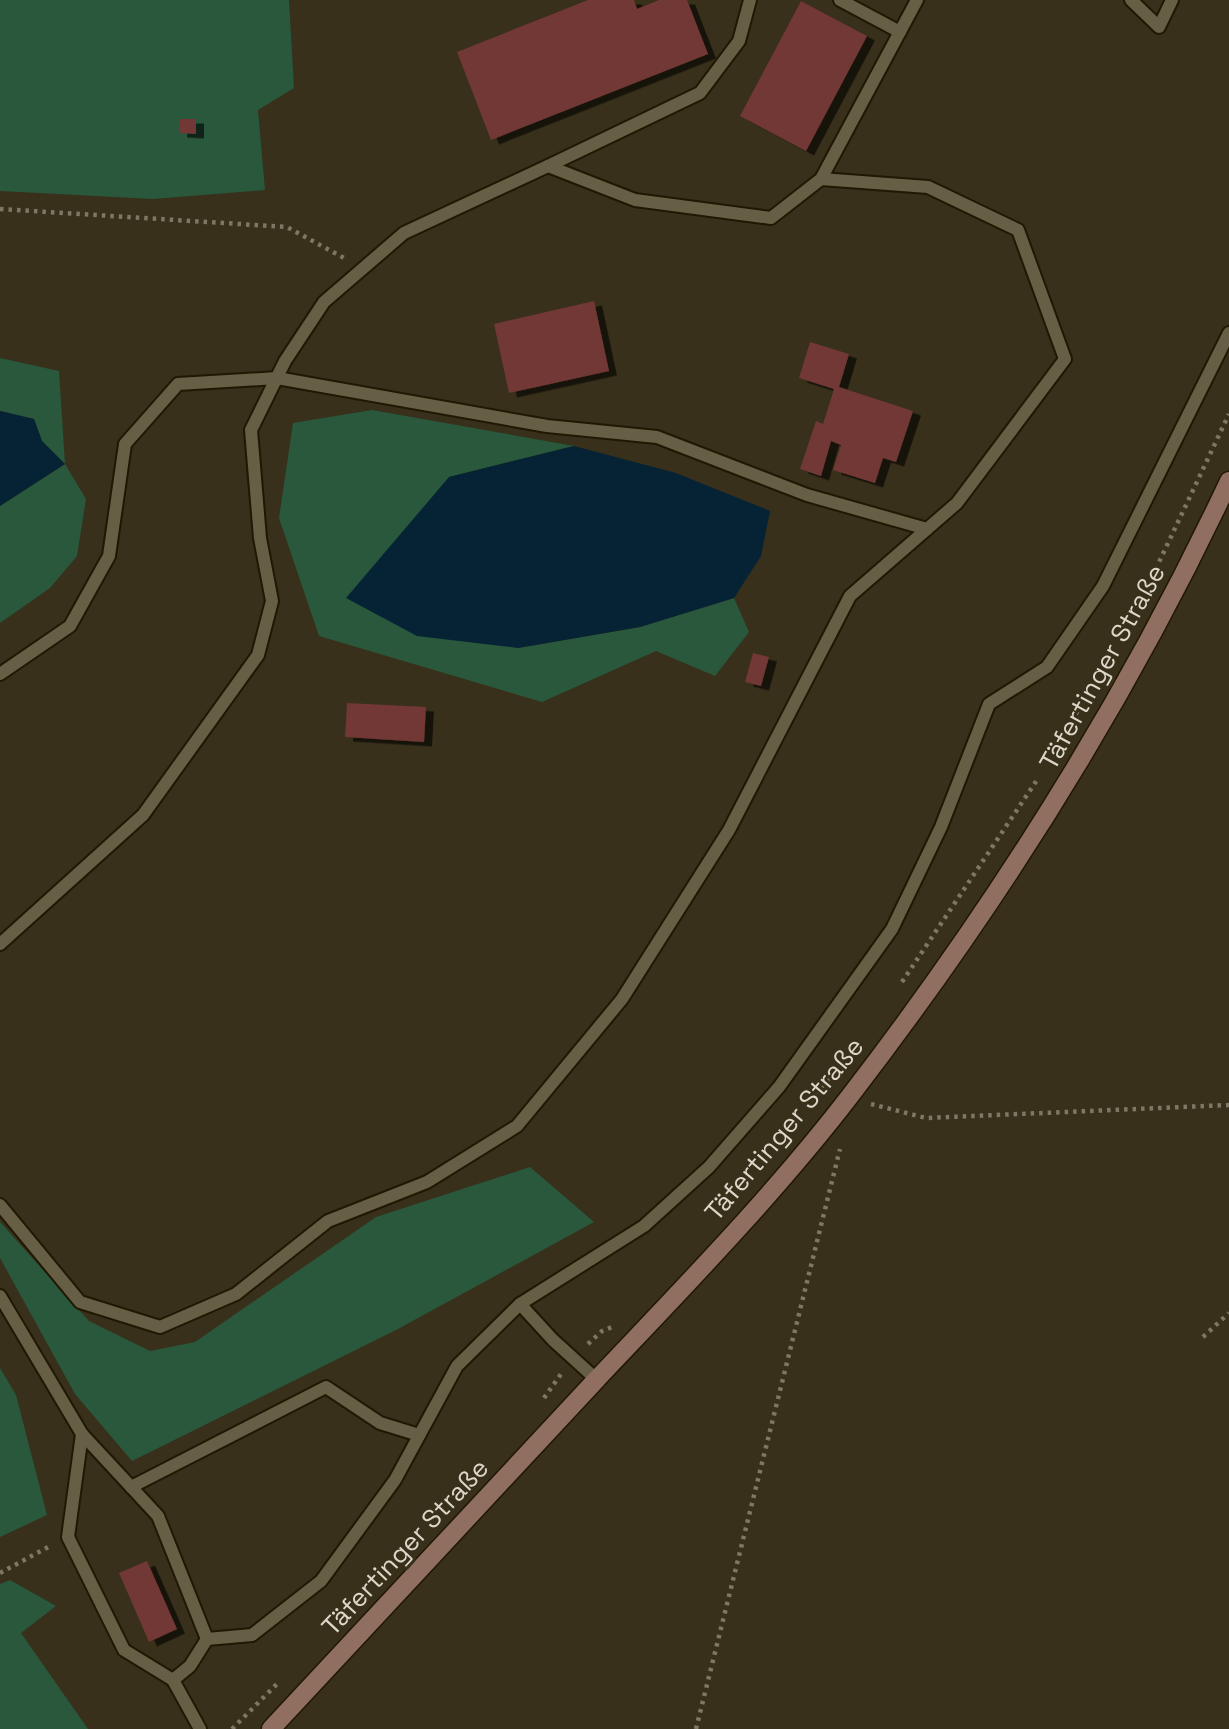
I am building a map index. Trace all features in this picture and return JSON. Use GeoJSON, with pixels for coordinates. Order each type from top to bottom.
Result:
{"type":"FeatureCollection","features":[{"type":"Feature","properties":{"kind":"street","name":"Täfertinger Straße"},"geometry":{"type":"LineString","coordinates":[[271,1729],[702,1268],[848,1098],[912,1012],[1063,792],[1145,649],[1229,481]]}},
{"type":"Feature","properties":{"kind":"lane"},"geometry":{"type":"LineString","coordinates":[[0,944],[144,815],[258,655],[272,601],[260,538],[251,430],[276,378],[324,302],[404,233],[700,93],[739,41],[750,0]]}},
{"type":"Feature","properties":{"kind":"lane"},"geometry":{"type":"LineString","coordinates":[[840,0],[900,32]]}},
{"type":"Feature","properties":{"kind":"lane"},"geometry":{"type":"LineString","coordinates":[[548,166],[635,200],[771,218],[821,179],[917,0]]}},
{"type":"Feature","properties":{"kind":"lane"},"geometry":{"type":"LineString","coordinates":[[1131,0],[1158,27],[1172,0]]}},
{"type":"Feature","properties":{"kind":"lane"},"geometry":{"type":"LineString","coordinates":[[0,1205],[80,1302],[160,1327],[236,1294],[328,1221],[427,1182],[516,1126],[622,999],[715,852],[850,596],[957,503],[1065,359],[1018,230],[928,187],[821,179]]}},
{"type":"Feature","properties":{"kind":"lane"},"geometry":{"type":"LineString","coordinates":[[207,1639],[252,1635],[321,1581],[395,1480],[457,1366],[520,1304],[644,1226],[709,1167],[787,1076],[892,929],[941,827],[989,704],[1047,667],[1103,586],[1229,333]]}},
{"type":"Feature","properties":{"kind":"lane"},"geometry":{"type":"LineString","coordinates":[[0,674],[70,626],[109,555],[125,444],[178,384],[276,378],[547,426],[657,437],[807,495],[927,529]]}},
{"type":"Feature","properties":{"kind":"lane"},"geometry":{"type":"LineString","coordinates":[[0,1296],[82,1434],[158,1516],[207,1639]]}},
{"type":"Feature","properties":{"kind":"lane"},"geometry":{"type":"LineString","coordinates":[[520,1304],[553,1340],[596,1380]]}},
{"type":"Feature","properties":{"kind":"lane"},"geometry":{"type":"LineString","coordinates":[[131,1487],[326,1387],[380,1423],[419,1435]]}},
{"type":"Feature","properties":{"kind":"lane"},"geometry":{"type":"LineString","coordinates":[[82,1434],[68,1537],[124,1650],[173,1680],[200,1729]]}},
{"type":"Feature","properties":{"kind":"lane"},"geometry":{"type":"LineString","coordinates":[[173,1680],[190,1665],[207,1639]]}},
{"type":"Feature","properties":{"kind":"path"},"geometry":{"type":"LineString","coordinates":[[0,209],[287,227],[364,268]]}},
{"type":"Feature","properties":{"kind":"path"},"geometry":{"type":"LineString","coordinates":[[848,1098],[926,1118],[1229,1105]]}},
{"type":"Feature","properties":{"kind":"path"},"geometry":{"type":"LineString","coordinates":[[696,1729],[841,1145]]}},
{"type":"Feature","properties":{"kind":"path"},"geometry":{"type":"LineString","coordinates":[[1203,1336],[1229,1313]]}},
{"type":"Feature","properties":{"kind":"path"},"geometry":{"type":"LineString","coordinates":[[0,1573],[68,1537]]}},
{"type":"Feature","properties":{"kind":"green space"},"geometry":{"type":"Polygon","coordinates":[[[0,0],[289,0],[294,88],[258,110],[265,190],[153,199],[0,191],[0,0]]]}},
{"type":"Feature","properties":{"kind":"green space"},"geometry":{"type":"Polygon","coordinates":[[[0,358],[59,371],[65,464],[42,441],[34,419],[0,411],[0,358]]]}},
{"type":"Feature","properties":{"kind":"green space"},"geometry":{"type":"Polygon","coordinates":[[[372,410],[574,446],[449,477],[518,648],[640,627],[734,598],[749,632],[715,676],[656,651],[542,702],[319,636],[279,518],[293,423],[372,410]]]}},
{"type":"Feature","properties":{"kind":"green space"},"geometry":{"type":"Polygon","coordinates":[[[65,464],[86,499],[77,556],[50,588],[0,623],[0,506],[65,464]]]}},
{"type":"Feature","properties":{"kind":"green space"},"geometry":{"type":"Polygon","coordinates":[[[530,1167],[594,1222],[398,1329],[132,1461],[75,1394],[0,1258],[0,1222],[89,1321],[150,1351],[195,1342],[376,1217],[530,1167]]]}},
{"type":"Feature","properties":{"kind":"green space"},"geometry":{"type":"Polygon","coordinates":[[[0,1368],[16,1395],[47,1515],[0,1537],[0,1368]]]}},
{"type":"Feature","properties":{"kind":"green space"},"geometry":{"type":"Polygon","coordinates":[[[10,1580],[56,1606],[21,1633],[88,1729],[0,1729],[0,1584],[10,1580]]]}},
{"type":"Feature","properties":{"kind":"water"},"geometry":{"type":"Polygon","coordinates":[[[0,411],[34,419],[42,441],[65,464],[0,506],[0,411]]]}},
{"type":"Feature","properties":{"kind":"water"},"geometry":{"type":"Polygon","coordinates":[[[574,446],[676,473],[770,511],[761,556],[734,598],[640,627],[518,648],[417,636],[346,598],[449,477],[574,446]]]}},
{"type":"Feature","properties":{"kind":"building"},"geometry":{"type":"Polygon","coordinates":[[[588,0],[634,0],[637,9],[659,0],[687,0],[708,54],[491,140],[457,52],[588,0]]]}},
{"type":"Feature","properties":{"kind":"building"},"geometry":{"type":"Polygon","coordinates":[[[801,1],[867,36],[806,151],[740,116],[801,1]]]}},
{"type":"Feature","properties":{"kind":"building"},"geometry":{"type":"Polygon","coordinates":[[[180,119],[196,119],[196,134],[179,133],[180,119]]]}},
{"type":"Feature","properties":{"kind":"building"},"geometry":{"type":"Polygon","coordinates":[[[594,301],[609,371],[509,393],[494,324],[594,301]]]}},
{"type":"Feature","properties":{"kind":"building"},"geometry":{"type":"Polygon","coordinates":[[[810,342],[849,354],[839,387],[913,411],[896,462],[883,458],[875,483],[833,470],[841,445],[831,441],[821,476],[800,469],[816,421],[823,424],[834,389],[799,378],[810,342]]]}},
{"type":"Feature","properties":{"kind":"building"},"geometry":{"type":"Polygon","coordinates":[[[753,653],[769,657],[761,686],[745,682],[753,653]]]}},
{"type":"Feature","properties":{"kind":"building"},"geometry":{"type":"Polygon","coordinates":[[[347,703],[426,707],[424,742],[345,737],[347,703]]]}},
{"type":"Feature","properties":{"kind":"building"},"geometry":{"type":"Polygon","coordinates":[[[147,1561],[177,1629],[149,1642],[119,1573],[147,1561]]]}}]}
